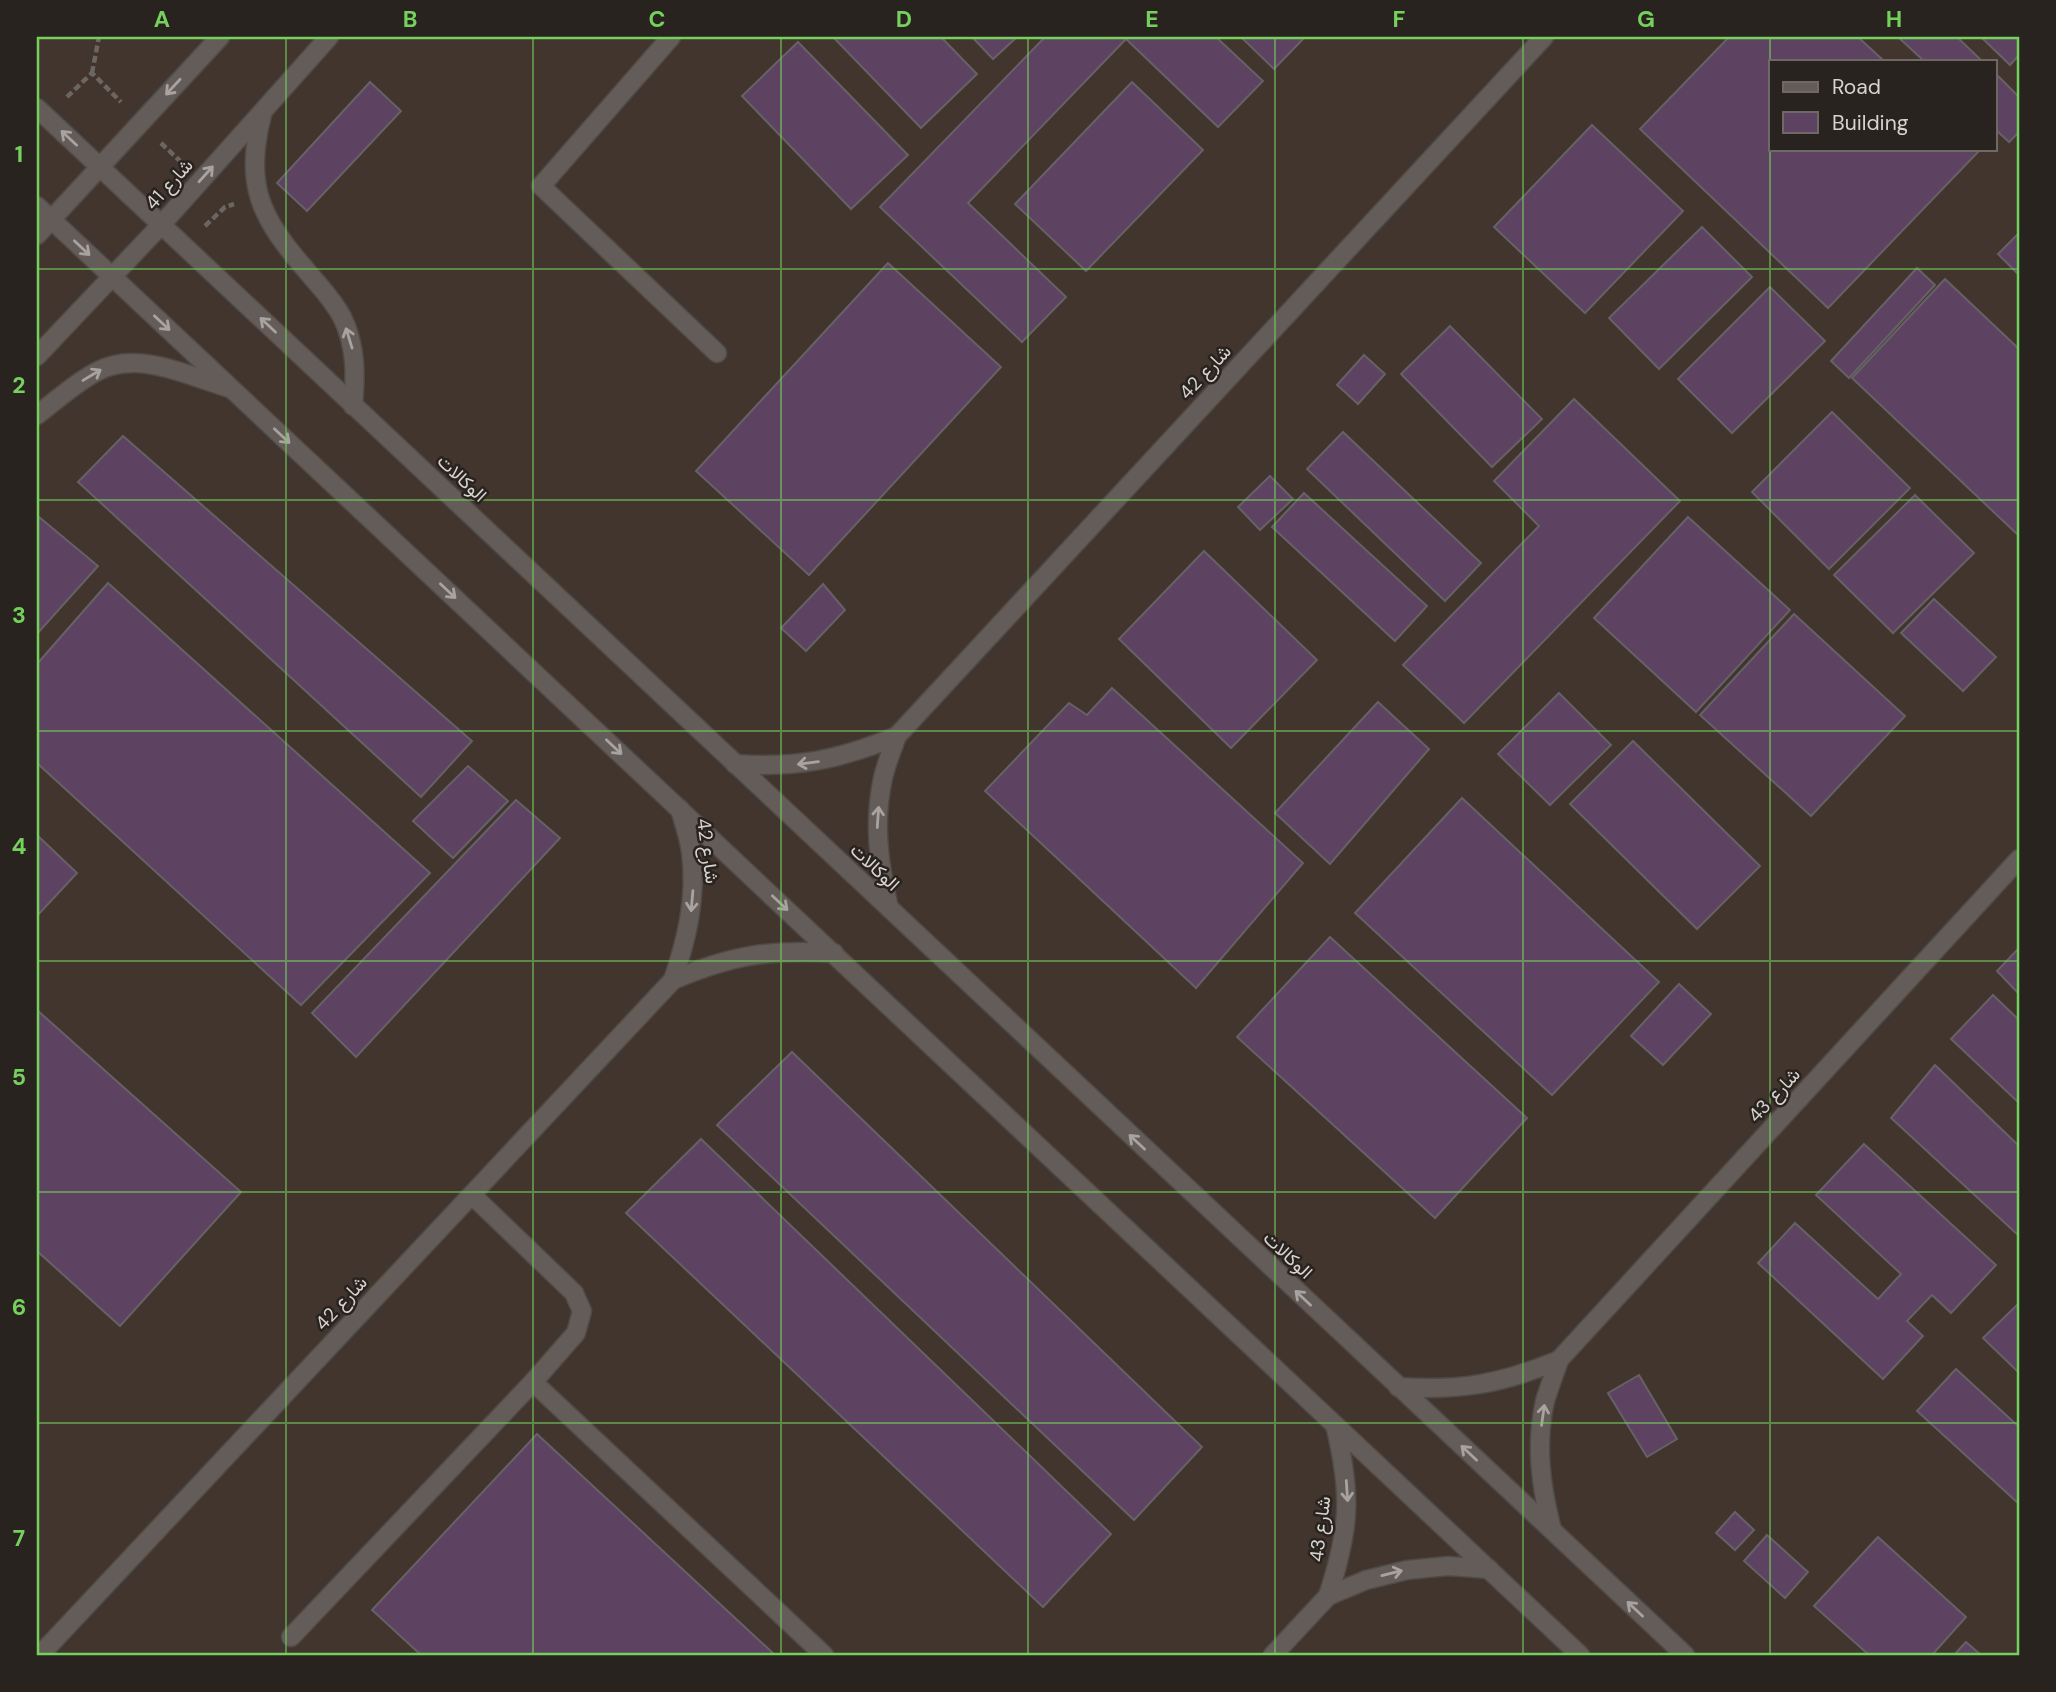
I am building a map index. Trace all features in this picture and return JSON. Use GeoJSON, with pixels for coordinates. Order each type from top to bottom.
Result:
{"type":"FeatureCollection","features":[{"type":"Feature","properties":{"kind":"street"},"geometry":{"type":"LineString","coordinates":[[37,234],[220,37]]}},
{"type":"Feature","properties":{"kind":"street","name":"شارع 41"},"geometry":{"type":"LineString","coordinates":[[37,356],[161,225],[329,37]]}},
{"type":"Feature","properties":{"kind":"street"},"geometry":{"type":"LineString","coordinates":[[671,37],[541,186],[717,353]]}},
{"type":"Feature","properties":{"kind":"street","name":"شارع 42"},"geometry":{"type":"LineString","coordinates":[[889,908],[879,866],[877,821],[883,778],[897,736],[1544,37]]}},
{"type":"Feature","properties":{"kind":"street","name":"الوكالات"},"geometry":{"type":"LineString","coordinates":[[37,108],[1685,1655]]}},
{"type":"Feature","properties":{"kind":"street"},"geometry":{"type":"LineString","coordinates":[[263,111],[253,167],[258,195],[274,229],[307,272],[328,293],[343,318],[352,347],[356,376],[354,406]]}},
{"type":"Feature","properties":{"kind":"street"},"geometry":{"type":"LineString","coordinates":[[37,206],[1580,1655]]}},
{"type":"Feature","properties":{"kind":"street"},"geometry":{"type":"LineString","coordinates":[[37,415],[86,378],[119,364],[136,362],[154,365],[232,389]]}},
{"type":"Feature","properties":{"kind":"street","name":"شارع 42"},"geometry":{"type":"LineString","coordinates":[[735,764],[776,766],[818,762],[858,752],[897,736]]}},
{"type":"Feature","properties":{"kind":"street","name":"شارع 42"},"geometry":{"type":"LineString","coordinates":[[673,980],[687,939],[693,895],[691,852],[680,809]]}},
{"type":"Feature","properties":{"kind":"street","name":"شارع 43"},"geometry":{"type":"LineString","coordinates":[[1552,1531],[1542,1489],[1539,1445],[1545,1401],[1559,1360],[2019,859]]}},
{"type":"Feature","properties":{"kind":"street","name":"شارع 42"},"geometry":{"type":"LineString","coordinates":[[40,1655],[673,980],[711,964],[751,954],[793,951],[834,953]]}},
{"type":"Feature","properties":{"kind":"street"},"geometry":{"type":"LineString","coordinates":[[291,1637],[576,1334],[582,1311],[573,1293],[472,1195]]}},
{"type":"Feature","properties":{"kind":"street","name":"شارع 43"},"geometry":{"type":"LineString","coordinates":[[1398,1387],[1440,1390],[1481,1385],[1521,1375],[1559,1360]]}},
{"type":"Feature","properties":{"kind":"street"},"geometry":{"type":"LineString","coordinates":[[533,1382],[824,1655]]}},
{"type":"Feature","properties":{"kind":"street","name":"شارع 43"},"geometry":{"type":"LineString","coordinates":[[1328,1596],[1342,1554],[1348,1511],[1345,1467],[1335,1424]]}},
{"type":"Feature","properties":{"kind":"street","name":"شارع 43"},"geometry":{"type":"LineString","coordinates":[[1273,1655],[1328,1596],[1366,1580],[1406,1570],[1448,1566],[1489,1569]]}},
{"type":"Feature","properties":{"kind":"path"},"geometry":{"type":"LineString","coordinates":[[92,73],[99,37]]}},
{"type":"Feature","properties":{"kind":"shaded area"},"geometry":{"type":"Polygon","coordinates":[[[37,37],[2019,37],[2019,1655],[37,1655],[37,37]]]}},
{"type":"Feature","properties":{"kind":"building"},"geometry":{"type":"Polygon","coordinates":[[[833,37],[941,37],[977,74],[921,128],[833,37]]]}},
{"type":"Feature","properties":{"kind":"building"},"geometry":{"type":"Polygon","coordinates":[[[972,37],[1017,37],[993,59],[972,37]]]}},
{"type":"Feature","properties":{"kind":"building"},"geometry":{"type":"Polygon","coordinates":[[[1045,37],[1216,37],[1263,81],[1218,127],[1126,39],[968,203],[1066,297],[1022,342],[880,207],[1045,37]]]}},
{"type":"Feature","properties":{"kind":"building"},"geometry":{"type":"Polygon","coordinates":[[[1241,37],[1305,37],[1274,69],[1241,37]]]}},
{"type":"Feature","properties":{"kind":"building"},"geometry":{"type":"Polygon","coordinates":[[[1729,37],[1858,37],[1883,60],[1769,60],[1769,150],[1978,152],[1828,308],[1640,129],[1729,37]]]}},
{"type":"Feature","properties":{"kind":"building"},"geometry":{"type":"Polygon","coordinates":[[[1898,37],[1957,37],[1981,60],[1923,60],[1898,37]]]}},
{"type":"Feature","properties":{"kind":"building"},"geometry":{"type":"Polygon","coordinates":[[[1981,37],[2019,37],[2019,55],[2010,65],[1981,37]]]}},
{"type":"Feature","properties":{"kind":"building"},"geometry":{"type":"Polygon","coordinates":[[[798,42],[908,155],[851,209],[742,96],[798,42]]]}},
{"type":"Feature","properties":{"kind":"building"},"geometry":{"type":"Polygon","coordinates":[[[1996,74],[2019,97],[2019,132],[2009,142],[1996,130],[1996,74]]]}},
{"type":"Feature","properties":{"kind":"building"},"geometry":{"type":"Polygon","coordinates":[[[370,82],[401,111],[307,211],[277,183],[370,82]]]}},
{"type":"Feature","properties":{"kind":"building"},"geometry":{"type":"Polygon","coordinates":[[[1132,82],[1203,150],[1086,271],[1015,204],[1132,82]]]}},
{"type":"Feature","properties":{"kind":"building"},"geometry":{"type":"Polygon","coordinates":[[[1592,125],[1683,211],[1585,313],[1494,227],[1592,125]]]}},
{"type":"Feature","properties":{"kind":"building"},"geometry":{"type":"Polygon","coordinates":[[[1702,227],[1752,277],[1659,369],[1609,318],[1702,227]]]}},
{"type":"Feature","properties":{"kind":"building"},"geometry":{"type":"Polygon","coordinates":[[[2019,233],[2019,275],[1998,254],[2019,233]]]}},
{"type":"Feature","properties":{"kind":"building"},"geometry":{"type":"Polygon","coordinates":[[[888,263],[1001,367],[809,575],[696,471],[888,263]]]}},
{"type":"Feature","properties":{"kind":"building"},"geometry":{"type":"Polygon","coordinates":[[[1917,268],[1935,285],[1849,378],[1831,361],[1917,268]]]}},
{"type":"Feature","properties":{"kind":"building"},"geometry":{"type":"Polygon","coordinates":[[[1945,279],[2019,349],[2019,536],[1852,378],[1945,279]]]}},
{"type":"Feature","properties":{"kind":"building"},"geometry":{"type":"Polygon","coordinates":[[[1770,287],[1825,341],[1732,433],[1678,379],[1770,287]]]}},
{"type":"Feature","properties":{"kind":"building"},"geometry":{"type":"Polygon","coordinates":[[[1450,326],[1542,419],[1492,467],[1401,374],[1450,326]]]}},
{"type":"Feature","properties":{"kind":"building"},"geometry":{"type":"Polygon","coordinates":[[[1364,355],[1385,374],[1358,404],[1337,385],[1364,355]]]}},
{"type":"Feature","properties":{"kind":"building"},"geometry":{"type":"Polygon","coordinates":[[[1574,399],[1680,501],[1464,723],[1403,665],[1539,526],[1494,481],[1574,399]]]}},
{"type":"Feature","properties":{"kind":"building"},"geometry":{"type":"Polygon","coordinates":[[[1832,412],[1910,488],[1829,569],[1752,492],[1832,412]]]}},
{"type":"Feature","properties":{"kind":"building"},"geometry":{"type":"Polygon","coordinates":[[[1343,432],[1481,563],[1445,601],[1307,469],[1343,432]]]}},
{"type":"Feature","properties":{"kind":"building"},"geometry":{"type":"Polygon","coordinates":[[[123,436],[472,741],[421,797],[78,482],[123,436]]]}},
{"type":"Feature","properties":{"kind":"building"},"geometry":{"type":"Polygon","coordinates":[[[1270,476],[1293,499],[1260,530],[1238,507],[1270,476]]]}},
{"type":"Feature","properties":{"kind":"building"},"geometry":{"type":"Polygon","coordinates":[[[1304,493],[1427,606],[1395,641],[1272,527],[1304,493]]]}},
{"type":"Feature","properties":{"kind":"building"},"geometry":{"type":"Polygon","coordinates":[[[1915,495],[1974,553],[1893,633],[1834,575],[1915,495]]]}},
{"type":"Feature","properties":{"kind":"building"},"geometry":{"type":"Polygon","coordinates":[[[39,517],[98,566],[37,634],[37,519],[39,517]]]}},
{"type":"Feature","properties":{"kind":"building"},"geometry":{"type":"Polygon","coordinates":[[[1688,517],[1790,610],[1696,712],[1594,618],[1688,517]]]}},
{"type":"Feature","properties":{"kind":"building"},"geometry":{"type":"Polygon","coordinates":[[[1204,551],[1317,660],[1231,748],[1119,639],[1204,551]]]}},
{"type":"Feature","properties":{"kind":"building"},"geometry":{"type":"Polygon","coordinates":[[[108,583],[430,873],[301,1005],[37,763],[37,664],[108,583]]]}},
{"type":"Feature","properties":{"kind":"building"},"geometry":{"type":"Polygon","coordinates":[[[823,584],[845,610],[806,651],[781,628],[823,584]]]}},
{"type":"Feature","properties":{"kind":"building"},"geometry":{"type":"Polygon","coordinates":[[[1934,599],[1996,657],[1963,691],[1901,633],[1934,599]]]}},
{"type":"Feature","properties":{"kind":"building"},"geometry":{"type":"Polygon","coordinates":[[[1794,614],[1905,716],[1811,816],[1700,715],[1794,614]]]}},
{"type":"Feature","properties":{"kind":"building"},"geometry":{"type":"Polygon","coordinates":[[[1112,688],[1303,863],[1196,988],[985,791],[1069,703],[1087,715],[1112,688]]]}},
{"type":"Feature","properties":{"kind":"building"},"geometry":{"type":"Polygon","coordinates":[[[1559,693],[1611,745],[1550,805],[1498,754],[1559,693]]]}},
{"type":"Feature","properties":{"kind":"building"},"geometry":{"type":"Polygon","coordinates":[[[1378,702],[1429,749],[1330,864],[1275,813],[1378,702]]]}},
{"type":"Feature","properties":{"kind":"building"},"geometry":{"type":"Polygon","coordinates":[[[1633,741],[1760,866],[1697,929],[1570,804],[1633,741]]]}},
{"type":"Feature","properties":{"kind":"building"},"geometry":{"type":"Polygon","coordinates":[[[468,766],[508,801],[453,858],[413,821],[468,766]]]}},
{"type":"Feature","properties":{"kind":"building"},"geometry":{"type":"Polygon","coordinates":[[[1462,798],[1659,982],[1552,1095],[1355,913],[1462,798]]]}},
{"type":"Feature","properties":{"kind":"building"},"geometry":{"type":"Polygon","coordinates":[[[516,800],[560,838],[356,1057],[312,1013],[516,800]]]}},
{"type":"Feature","properties":{"kind":"building"},"geometry":{"type":"Polygon","coordinates":[[[37,835],[77,873],[37,916],[37,835]]]}},
{"type":"Feature","properties":{"kind":"building"},"geometry":{"type":"Polygon","coordinates":[[[1330,937],[1527,1118],[1435,1218],[1237,1037],[1330,937]]]}},
{"type":"Feature","properties":{"kind":"building"},"geometry":{"type":"Polygon","coordinates":[[[2019,948],[2019,994],[1997,971],[2019,948]]]}},
{"type":"Feature","properties":{"kind":"building"},"geometry":{"type":"Polygon","coordinates":[[[1679,984],[1711,1014],[1663,1065],[1631,1036],[1679,984]]]}},
{"type":"Feature","properties":{"kind":"building"},"geometry":{"type":"Polygon","coordinates":[[[1993,995],[2019,1020],[2019,1103],[1951,1039],[1993,995]]]}},
{"type":"Feature","properties":{"kind":"building"},"geometry":{"type":"Polygon","coordinates":[[[37,1010],[241,1192],[120,1326],[37,1251],[37,1010]]]}},
{"type":"Feature","properties":{"kind":"building"},"geometry":{"type":"Polygon","coordinates":[[[792,1052],[1202,1447],[1134,1520],[717,1125],[792,1052]]]}},
{"type":"Feature","properties":{"kind":"building"},"geometry":{"type":"Polygon","coordinates":[[[1935,1065],[2019,1146],[2019,1236],[1891,1118],[1935,1065]]]}},
{"type":"Feature","properties":{"kind":"building"},"geometry":{"type":"Polygon","coordinates":[[[701,1139],[1111,1534],[1043,1607],[626,1213],[701,1139]]]}},
{"type":"Feature","properties":{"kind":"building"},"geometry":{"type":"Polygon","coordinates":[[[1864,1144],[1996,1265],[1951,1313],[1932,1295],[1907,1321],[1923,1336],[1883,1379],[1758,1263],[1795,1223],[1878,1299],[1901,1274],[1816,1195],[1864,1144]]]}},
{"type":"Feature","properties":{"kind":"building"},"geometry":{"type":"Polygon","coordinates":[[[2019,1303],[2019,1373],[1983,1338],[2019,1303]]]}},
{"type":"Feature","properties":{"kind":"building"},"geometry":{"type":"Polygon","coordinates":[[[1956,1369],[2019,1427],[2019,1504],[1917,1411],[1956,1369]]]}},
{"type":"Feature","properties":{"kind":"building"},"geometry":{"type":"Polygon","coordinates":[[[1639,1375],[1677,1439],[1647,1457],[1608,1393],[1639,1375]]]}},
{"type":"Feature","properties":{"kind":"building"},"geometry":{"type":"Polygon","coordinates":[[[537,1434],[775,1655],[421,1655],[372,1610],[537,1434]]]}},
{"type":"Feature","properties":{"kind":"building"},"geometry":{"type":"Polygon","coordinates":[[[1735,1512],[1754,1530],[1735,1550],[1716,1533],[1735,1512]]]}},
{"type":"Feature","properties":{"kind":"building"},"geometry":{"type":"Polygon","coordinates":[[[1767,1535],[1808,1572],[1785,1598],[1744,1561],[1767,1535]]]}},
{"type":"Feature","properties":{"kind":"building"},"geometry":{"type":"Polygon","coordinates":[[[1878,1537],[1966,1617],[1932,1655],[1869,1655],[1814,1606],[1878,1537]]]}},
{"type":"Feature","properties":{"kind":"building"},"geometry":{"type":"Polygon","coordinates":[[[1966,1642],[1981,1655],[1954,1655],[1966,1642]]]}}]}
